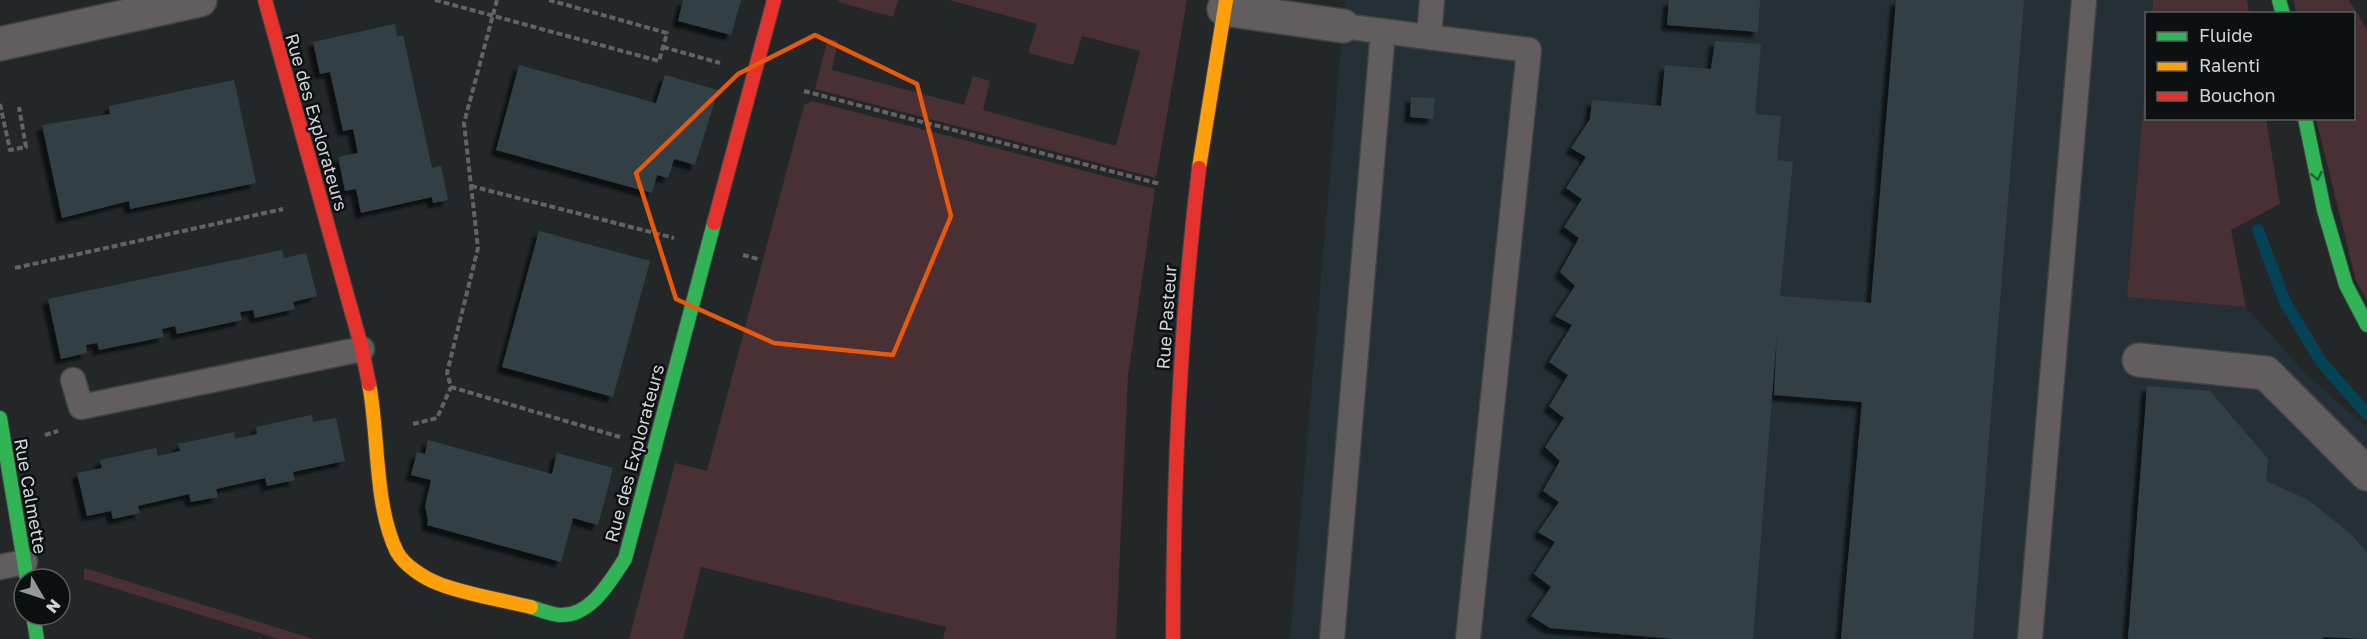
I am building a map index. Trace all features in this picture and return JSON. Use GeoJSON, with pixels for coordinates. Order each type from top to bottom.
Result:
{"type":"FeatureCollection","features":[{"type":"Feature","properties":{"kind":"main road","name":"Rue des Explorateurs"},"geometry":{"type":"LineString","coordinates":[[265,0],[362,349],[374,411],[377,465],[388,525],[398,554],[419,573],[437,583],[560,615],[585,608],[604,590],[625,559],[774,0]]}},
{"type":"Feature","properties":{"kind":"main road","name":"Rue Pasteur"},"geometry":{"type":"LineString","coordinates":[[1173,639],[1172,530],[1188,250],[1225,5]]}},
{"type":"Feature","properties":{"kind":"main road"},"geometry":{"type":"LineString","coordinates":[[2305,120],[2324,210],[2346,285],[2367,325]]}},
{"type":"Feature","properties":{"kind":"main road","name":"Rue Calmette"},"geometry":{"type":"LineString","coordinates":[[0,418],[25,567]]}},
{"type":"Feature","properties":{"kind":"street"},"geometry":{"type":"LineString","coordinates":[[0,44],[200,0]]}},
{"type":"Feature","properties":{"kind":"street"},"geometry":{"type":"LineString","coordinates":[[1225,5],[1343,26]]}},
{"type":"Feature","properties":{"kind":"street"},"geometry":{"type":"LineString","coordinates":[[2139,360],[2266,373],[2367,474]]}},
{"type":"Feature","properties":{"kind":"lane"},"geometry":{"type":"LineString","coordinates":[[1428,37],[1432,0]]}},
{"type":"Feature","properties":{"kind":"lane"},"geometry":{"type":"LineString","coordinates":[[2030,639],[2084,0]]}},
{"type":"Feature","properties":{"kind":"lane"},"geometry":{"type":"LineString","coordinates":[[1343,26],[1530,50],[1468,639]]}},
{"type":"Feature","properties":{"kind":"lane"},"geometry":{"type":"LineString","coordinates":[[1332,639],[1383,32]]}},
{"type":"Feature","properties":{"kind":"lane"},"geometry":{"type":"LineString","coordinates":[[73,380],[81,407],[362,349]]}},
{"type":"Feature","properties":{"kind":"path"},"geometry":{"type":"LineString","coordinates":[[435,0],[659,61],[667,33],[549,0]]}},
{"type":"Feature","properties":{"kind":"path"},"geometry":{"type":"LineString","coordinates":[[375,434],[437,418],[451,387],[447,373],[478,248],[464,123],[497,0]]}},
{"type":"Feature","properties":{"kind":"path"},"geometry":{"type":"LineString","coordinates":[[663,46],[727,65]]}},
{"type":"Feature","properties":{"kind":"path"},"geometry":{"type":"LineString","coordinates":[[804,91],[1164,185]]}},
{"type":"Feature","properties":{"kind":"path"},"geometry":{"type":"LineString","coordinates":[[0,104],[10,150],[26,147],[20,107]]}},
{"type":"Feature","properties":{"kind":"path"},"geometry":{"type":"LineString","coordinates":[[471,186],[679,239]]}},
{"type":"Feature","properties":{"kind":"path"},"geometry":{"type":"LineString","coordinates":[[15,268],[291,207]]}},
{"type":"Feature","properties":{"kind":"path"},"geometry":{"type":"LineString","coordinates":[[451,387],[626,438]]}},
{"type":"Feature","properties":{"kind":"path"},"geometry":{"type":"LineString","coordinates":[[45,435],[62,430]]}},
{"type":"Feature","properties":{"kind":"highlighted area"},"geometry":{"type":"Polygon","coordinates":[[[815,35],[917,84],[951,216],[893,355],[774,343],[676,299],[636,173],[738,74],[815,35]]]}},
{"type":"Feature","properties":{"kind":"shaded area"},"geometry":{"type":"Polygon","coordinates":[[[839,0],[898,0],[893,17],[838,2],[839,0]]]}},
{"type":"Feature","properties":{"kind":"shaded area"},"geometry":{"type":"Polygon","coordinates":[[[949,0],[1187,0],[1156,178],[815,89],[828,38],[838,41],[832,70],[964,105],[973,76],[990,81],[983,110],[1116,146],[1140,51],[1082,36],[1073,65],[1028,53],[1037,24],[949,0]]]}},
{"type":"Feature","properties":{"kind":"shaded area"},"geometry":{"type":"Polygon","coordinates":[[[1345,0],[2153,0],[2152,12],[2145,12],[2145,85],[2127,297],[2246,307],[2305,373],[2367,428],[2367,639],[1290,639],[1345,0]]]}},
{"type":"Feature","properties":{"kind":"shaded area"},"geometry":{"type":"Polygon","coordinates":[[[2153,0],[2247,0],[2249,12],[2152,12],[2153,0]]]}},
{"type":"Feature","properties":{"kind":"shaded area"},"geometry":{"type":"Polygon","coordinates":[[[2294,0],[2349,0],[2367,30],[2367,300],[2356,281],[2316,120],[2355,120],[2355,12],[2296,12],[2294,0]]]}},
{"type":"Feature","properties":{"kind":"shaded area"},"geometry":{"type":"Polygon","coordinates":[[[2145,85],[2145,120],[2266,120],[2280,204],[2231,230],[2246,307],[2127,297],[2145,85]]]}},
{"type":"Feature","properties":{"kind":"shaded area"},"geometry":{"type":"Polygon","coordinates":[[[812,101],[1155,189],[1128,376],[1116,639],[943,639],[946,627],[701,567],[683,639],[629,639],[675,463],[707,471],[804,105],[812,101]]]}},
{"type":"Feature","properties":{"kind":"shaded area"},"geometry":{"type":"Polygon","coordinates":[[[84,568],[314,639],[279,639],[84,579],[84,568]]]}},
{"type":"Feature","properties":{"kind":"building"},"geometry":{"type":"Polygon","coordinates":[[[683,0],[741,0],[731,35],[678,21],[683,0]]]}},
{"type":"Feature","properties":{"kind":"building"},"geometry":{"type":"Polygon","coordinates":[[[1669,0],[1760,0],[1758,32],[1667,25],[1669,0]]]}},
{"type":"Feature","properties":{"kind":"building"},"geometry":{"type":"Polygon","coordinates":[[[1896,0],[2024,0],[1973,639],[1841,639],[1862,402],[1774,395],[1777,333],[1753,639],[1675,639],[1550,628],[1531,616],[1551,587],[1534,574],[1555,542],[1538,532],[1559,502],[1543,491],[1560,461],[1545,447],[1564,418],[1549,406],[1568,375],[1549,362],[1572,325],[1555,316],[1575,286],[1560,272],[1579,238],[1564,227],[1582,199],[1566,188],[1586,157],[1571,148],[1590,119],[1592,100],[1661,106],[1665,65],[1711,69],[1715,41],[1761,44],[1755,114],[1781,116],[1777,160],[1793,162],[1780,296],[1871,303],[1896,0]]]}},
{"type":"Feature","properties":{"kind":"building"},"geometry":{"type":"Polygon","coordinates":[[[395,24],[397,37],[403,35],[432,168],[441,166],[448,200],[433,203],[432,197],[361,213],[356,189],[345,191],[338,157],[358,153],[353,129],[343,131],[330,72],[320,74],[313,42],[395,24]]]}},
{"type":"Feature","properties":{"kind":"building"},"geometry":{"type":"Polygon","coordinates":[[[519,65],[656,103],[665,75],[718,90],[695,165],[674,159],[668,178],[657,175],[652,193],[496,150],[519,65]]]}},
{"type":"Feature","properties":{"kind":"building"},"geometry":{"type":"Polygon","coordinates":[[[234,80],[256,183],[130,209],[129,201],[62,218],[42,125],[110,114],[109,106],[234,80]]]}},
{"type":"Feature","properties":{"kind":"building"},"geometry":{"type":"Polygon","coordinates":[[[1411,97],[1435,98],[1433,119],[1410,117],[1411,97]]]}},
{"type":"Feature","properties":{"kind":"building"},"geometry":{"type":"Polygon","coordinates":[[[539,231],[650,261],[613,397],[502,367],[539,231]]]}},
{"type":"Feature","properties":{"kind":"building"},"geometry":{"type":"Polygon","coordinates":[[[282,250],[284,258],[306,253],[317,296],[293,302],[295,309],[255,318],[253,310],[240,312],[242,320],[177,334],[175,326],[162,329],[164,337],[99,350],[97,343],[86,345],[87,353],[61,359],[48,299],[282,250]]]}},
{"type":"Feature","properties":{"kind":"building"},"geometry":{"type":"Polygon","coordinates":[[[2147,386],[2210,391],[2268,459],[2266,481],[2308,500],[2350,533],[2367,552],[2367,639],[2324,637],[2322,639],[2128,639],[2147,386]]]}},
{"type":"Feature","properties":{"kind":"building"},"geometry":{"type":"Polygon","coordinates":[[[312,415],[313,422],[336,418],[345,461],[293,472],[295,480],[267,486],[265,478],[216,489],[218,497],[191,502],[189,494],[138,506],[140,513],[113,519],[111,511],[87,516],[77,473],[102,468],[100,460],[156,448],[158,456],[180,451],[178,444],[234,432],[235,439],[257,434],[256,427],[312,415]]]}},
{"type":"Feature","properties":{"kind":"building"},"geometry":{"type":"Polygon","coordinates":[[[428,440],[552,474],[557,453],[613,468],[598,525],[573,518],[561,562],[427,525],[425,506],[431,480],[411,475],[417,452],[425,454],[428,440]]]}},
{"type":"Feature","properties":{"kind":"waterway"},"geometry":{"type":"LineString","coordinates":[[2258,230],[2285,302],[2322,363],[2367,414]]}},
{"type":"Feature","properties":{"kind":"traffic: fast"},"geometry":{"type":"LineString","coordinates":[[2279,0],[2282,12]]}},
{"type":"Feature","properties":{"kind":"traffic: fast"},"geometry":{"type":"LineString","coordinates":[[2305,120],[2324,210],[2346,285],[2367,325]]}},
{"type":"Feature","properties":{"kind":"traffic: fast"},"geometry":{"type":"LineString","coordinates":[[531,607],[559,615],[581,610],[606,587],[625,559],[714,223]]}},
{"type":"Feature","properties":{"kind":"traffic: fast"},"geometry":{"type":"LineString","coordinates":[[0,418],[25,567]]}},
{"type":"Feature","properties":{"kind":"traffic: fast"},"geometry":{"type":"LineString","coordinates":[[35,627],[37,639]]}},
{"type":"Feature","properties":{"kind":"traffic: slow"},"geometry":{"type":"LineString","coordinates":[[1199,168],[1226,0]]}},
{"type":"Feature","properties":{"kind":"traffic: slow"},"geometry":{"type":"LineString","coordinates":[[369,384],[384,514],[400,557],[426,578],[447,587],[531,607]]}},
{"type":"Feature","properties":{"kind":"traffic: jam"},"geometry":{"type":"LineString","coordinates":[[265,0],[362,349],[369,384]]}},
{"type":"Feature","properties":{"kind":"traffic: jam"},"geometry":{"type":"LineString","coordinates":[[714,223],[774,0]]}},
{"type":"Feature","properties":{"kind":"traffic: jam"},"geometry":{"type":"LineString","coordinates":[[1173,639],[1174,521],[1182,344],[1199,168]]}}]}
